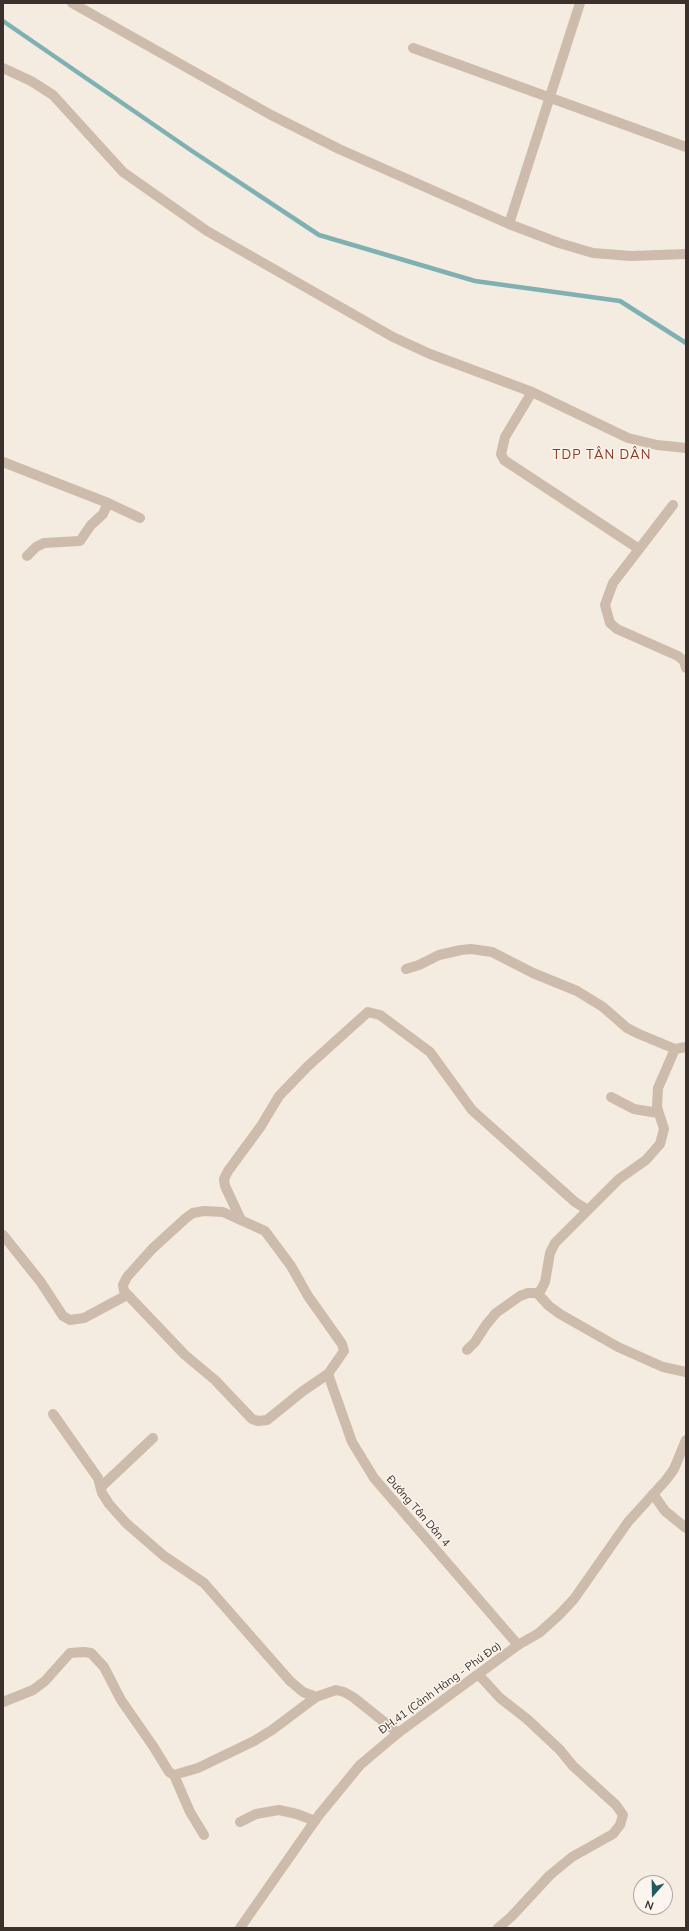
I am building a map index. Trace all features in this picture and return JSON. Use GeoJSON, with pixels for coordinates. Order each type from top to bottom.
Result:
{"type":"FeatureCollection","features":[{"type":"Feature","properties":{"kind":"street"},"geometry":{"type":"LineString","coordinates":[[72,3],[271,116],[339,150],[509,224],[559,243],[593,253],[631,256],[686,254]]}},
{"type":"Feature","properties":{"kind":"street"},"geometry":{"type":"LineString","coordinates":[[509,224],[580,3]]}},
{"type":"Feature","properties":{"kind":"street"},"geometry":{"type":"LineString","coordinates":[[413,48],[686,147]]}},
{"type":"Feature","properties":{"kind":"street"},"geometry":{"type":"LineString","coordinates":[[3,68],[32,81],[53,96],[123,172],[207,231],[393,337],[430,354],[532,392],[628,438],[657,445],[686,448]]}},
{"type":"Feature","properties":{"kind":"street"},"geometry":{"type":"LineString","coordinates":[[532,392],[505,437],[501,454],[504,460],[639,549]]}},
{"type":"Feature","properties":{"kind":"street"},"geometry":{"type":"LineString","coordinates":[[3,462],[140,518]]}},
{"type":"Feature","properties":{"kind":"street"},"geometry":{"type":"LineString","coordinates":[[27,556],[36,547],[44,543],[80,541],[91,525],[103,514],[108,504]]}},
{"type":"Feature","properties":{"kind":"street"},"geometry":{"type":"LineString","coordinates":[[673,505],[613,583],[606,600],[606,613],[610,623],[617,629],[678,656],[684,661],[686,668]]}},
{"type":"Feature","properties":{"kind":"street"},"geometry":{"type":"LineString","coordinates":[[406,969],[419,965],[439,955],[461,950],[471,949],[492,952],[533,973],[577,991],[603,1007],[627,1028],[675,1049],[686,1047]]}},
{"type":"Feature","properties":{"kind":"street"},"geometry":{"type":"LineString","coordinates":[[241,1220],[225,1186],[224,1179],[228,1171],[261,1126],[279,1096],[308,1066],[368,1012],[380,1015],[430,1052],[472,1110],[575,1202],[588,1210]]}},
{"type":"Feature","properties":{"kind":"street"},"geometry":{"type":"LineString","coordinates":[[467,1350],[475,1342],[496,1313],[520,1296],[528,1293],[538,1293],[542,1290],[545,1282],[548,1262],[555,1243],[619,1179],[646,1160],[660,1144],[664,1128],[658,1113],[658,1088],[675,1049]]}},
{"type":"Feature","properties":{"kind":"street"},"geometry":{"type":"LineString","coordinates":[[611,1097],[634,1108],[658,1113]]}},
{"type":"Feature","properties":{"kind":"street"},"geometry":{"type":"LineString","coordinates":[[214,1211],[241,1220],[265,1231],[291,1266],[308,1296],[342,1344],[344,1350],[328,1374],[303,1390],[272,1417],[267,1420],[258,1421],[252,1419],[215,1380],[185,1355],[127,1295],[124,1285],[135,1268],[172,1230],[193,1213],[214,1211]]}},
{"type":"Feature","properties":{"kind":"street"},"geometry":{"type":"LineString","coordinates":[[3,1235],[40,1281],[63,1316],[70,1320],[84,1318],[127,1295]]}},
{"type":"Feature","properties":{"kind":"street"},"geometry":{"type":"LineString","coordinates":[[538,1293],[549,1306],[560,1314],[618,1347],[663,1366],[686,1372]]}},
{"type":"Feature","properties":{"kind":"street","name":"Đướng Tân Dân 4"},"geometry":{"type":"LineString","coordinates":[[328,1374],[352,1442],[374,1478],[518,1645]]}},
{"type":"Feature","properties":{"kind":"street"},"geometry":{"type":"LineString","coordinates":[[52,1414],[98,1478],[102,1493],[109,1504],[126,1523],[164,1556],[204,1583],[290,1680],[303,1692],[316,1697]]}},
{"type":"Feature","properties":{"kind":"street"},"geometry":{"type":"LineString","coordinates":[[101,1487],[153,1438]]}},
{"type":"Feature","properties":{"kind":"street","name":"ĐH.41 (Cảnh Hàng - Phú Đa)"},"geometry":{"type":"LineString","coordinates":[[240,1928],[315,1821],[360,1765],[398,1733],[518,1645],[539,1633],[574,1599],[628,1522],[674,1469],[686,1440]]}},
{"type":"Feature","properties":{"kind":"street"},"geometry":{"type":"LineString","coordinates":[[653,1494],[665,1511],[686,1528]]}},
{"type":"Feature","properties":{"kind":"street"},"geometry":{"type":"LineString","coordinates":[[3,1702],[33,1690],[45,1681],[70,1653],[91,1653],[104,1667],[121,1700],[169,1772],[174,1775],[190,1812],[204,1835]]}},
{"type":"Feature","properties":{"kind":"street"},"geometry":{"type":"LineString","coordinates":[[479,1675],[500,1698],[527,1719],[560,1750],[573,1766],[616,1804],[623,1815],[620,1825],[613,1834],[572,1857],[550,1875],[511,1917],[498,1928]]}},
{"type":"Feature","properties":{"kind":"street"},"geometry":{"type":"LineString","coordinates":[[174,1775],[198,1768],[254,1741],[272,1730],[316,1697],[336,1690],[353,1697],[398,1733]]}},
{"type":"Feature","properties":{"kind":"street"},"geometry":{"type":"LineString","coordinates":[[240,1822],[256,1814],[280,1810],[298,1814],[315,1821]]}},
{"type":"Feature","properties":{"kind":"waterway"},"geometry":{"type":"LineString","coordinates":[[3,21],[192,151],[319,235],[475,281],[620,301],[686,343]]}},
{"type":"Feature","properties":{"kind":"district","name":"TDP TÂN DÂN"},"geometry":{"type":"Point","coordinates":[602,455]}}]}
